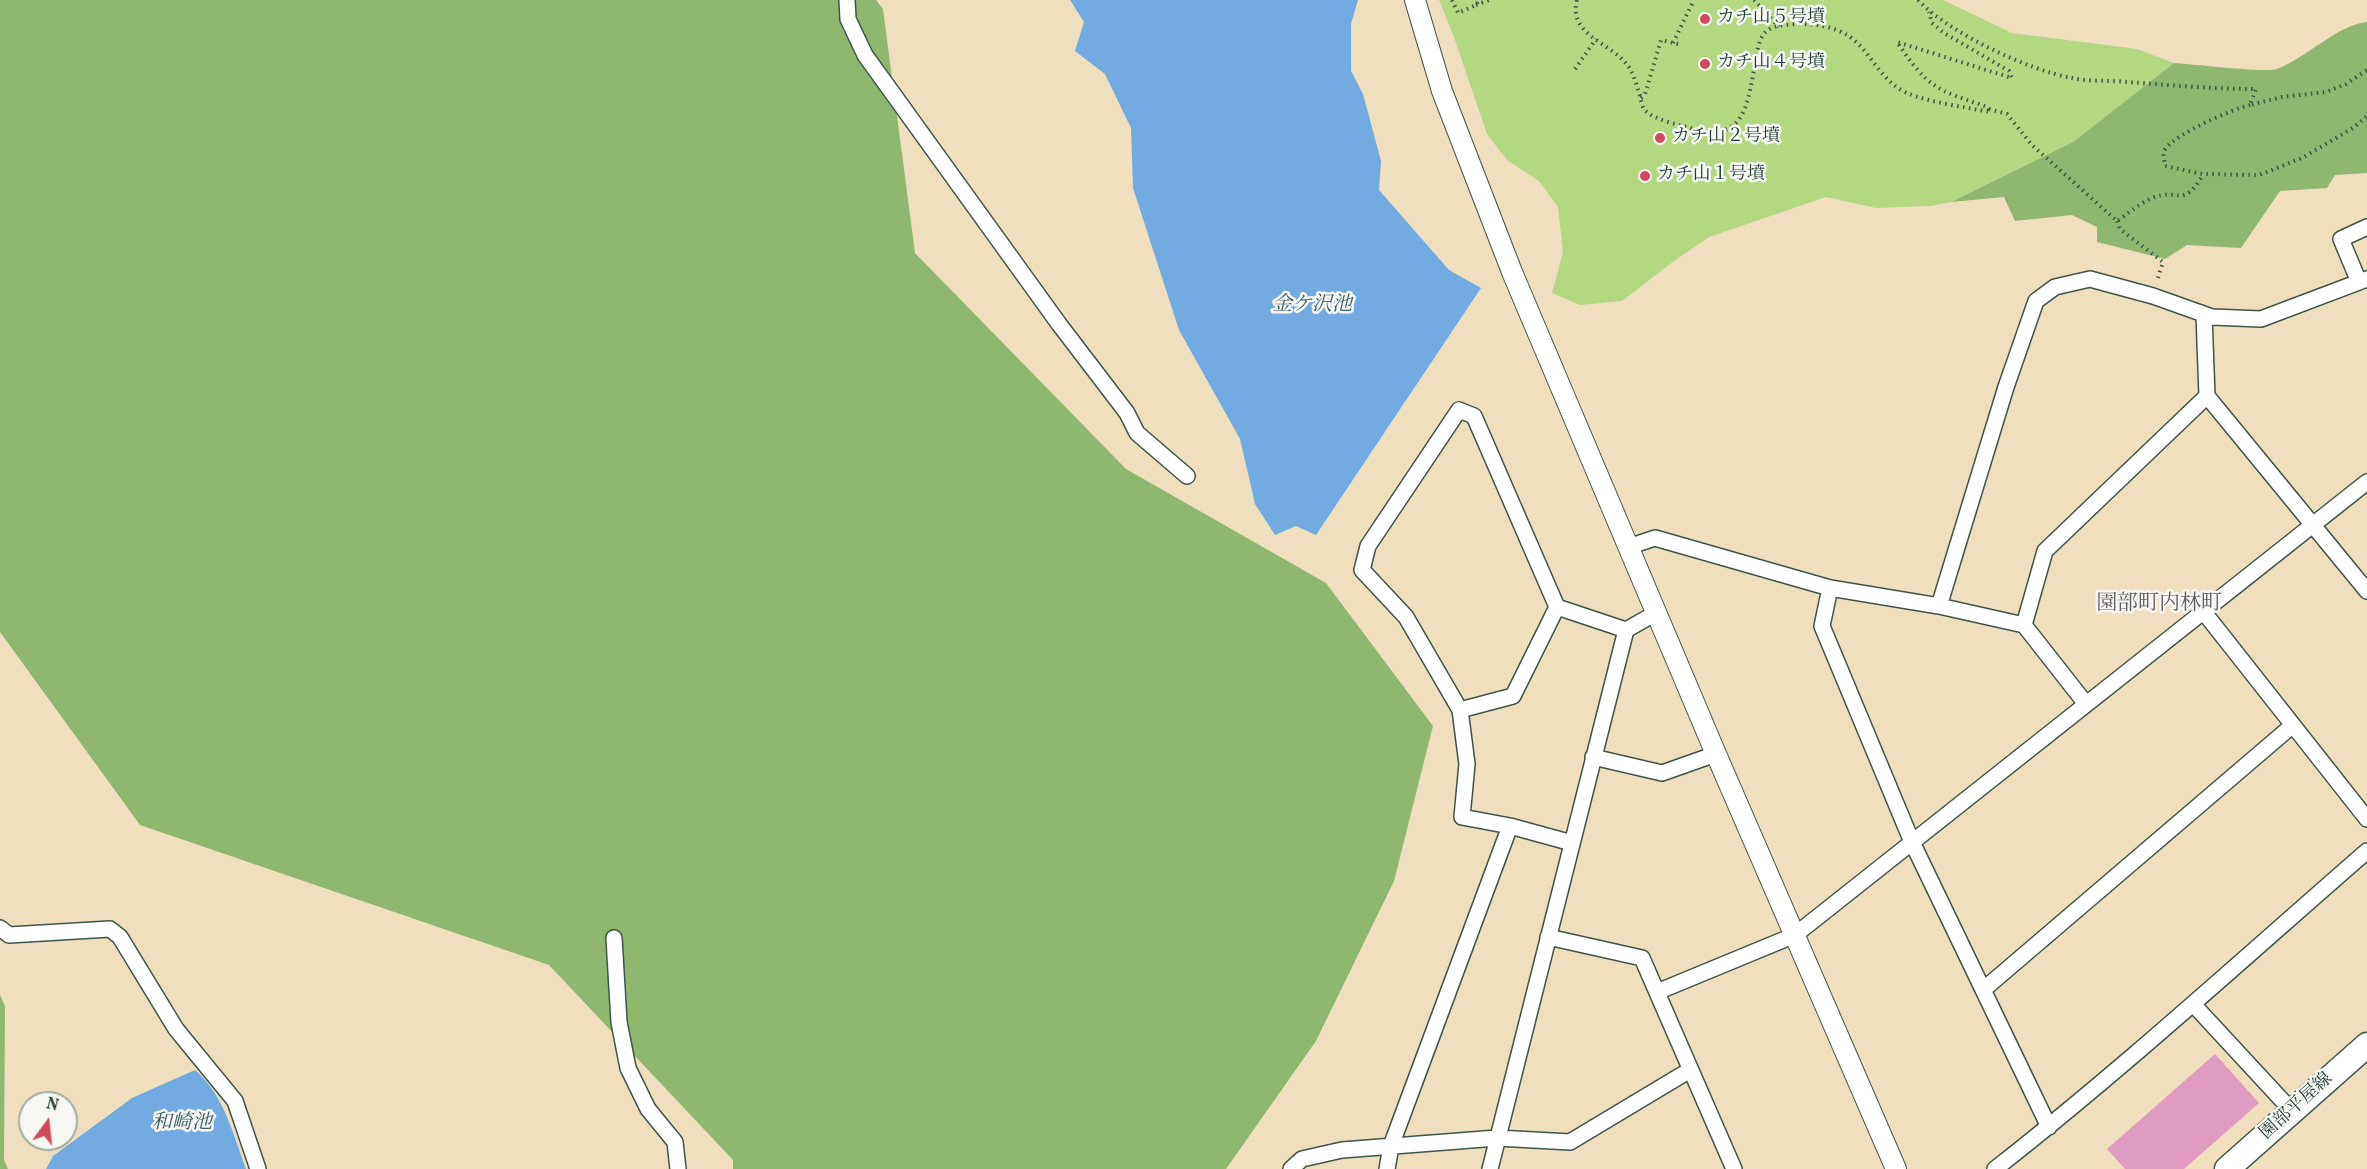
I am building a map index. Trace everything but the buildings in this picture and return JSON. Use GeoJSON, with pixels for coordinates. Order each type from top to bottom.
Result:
{"type":"FeatureCollection","features":[{"type":"Feature","properties":{"kind":"main road","name":"園部平屋線"},"geometry":{"type":"LineString","coordinates":[[2227,1169],[2367,1045]]}},
{"type":"Feature","properties":{"kind":"street"},"geometry":{"type":"LineString","coordinates":[[847,0],[848,19],[865,55],[1059,324],[1127,413],[1137,433],[1186,476]]}},
{"type":"Feature","properties":{"kind":"street"},"geometry":{"type":"LineString","coordinates":[[1415,0],[1442,91],[1512,272],[1716,754],[1896,1169]]}},
{"type":"Feature","properties":{"kind":"street"},"geometry":{"type":"LineString","coordinates":[[1939,606],[2006,387],[2036,301],[2055,287],[2090,279],[2153,296],[2205,315],[2261,319],[2363,280],[2341,239],[2367,227]]}},
{"type":"Feature","properties":{"kind":"street"},"geometry":{"type":"LineString","coordinates":[[2205,315],[2207,396],[2367,591]]}},
{"type":"Feature","properties":{"kind":"street"},"geometry":{"type":"LineString","coordinates":[[2024,625],[2045,551],[2207,396]]}},
{"type":"Feature","properties":{"kind":"street"},"geometry":{"type":"LineString","coordinates":[[1572,843],[1510,826],[1462,817],[1467,764],[1460,710],[1407,617],[1362,570],[1368,546],[1459,410],[1474,416],[1557,607],[1626,630]]}},
{"type":"Feature","properties":{"kind":"street"},"geometry":{"type":"LineString","coordinates":[[1657,992],[1795,935],[2367,482]]}},
{"type":"Feature","properties":{"kind":"street"},"geometry":{"type":"LineString","coordinates":[[1628,547],[1655,538],[1830,588],[1939,606],[2024,625],[2086,704]]}},
{"type":"Feature","properties":{"kind":"street"},"geometry":{"type":"LineString","coordinates":[[1830,588],[1822,627],[1912,842],[2049,1126]]}},
{"type":"Feature","properties":{"kind":"street"},"geometry":{"type":"LineString","coordinates":[[1460,710],[1513,696],[1557,607]]}},
{"type":"Feature","properties":{"kind":"street"},"geometry":{"type":"LineString","coordinates":[[2204,611],[2367,819]]}},
{"type":"Feature","properties":{"kind":"street"},"geometry":{"type":"LineString","coordinates":[[1490,1169],[1626,630],[1656,613]]}},
{"type":"Feature","properties":{"kind":"street"},"geometry":{"type":"LineString","coordinates":[[1983,990],[2293,725]]}},
{"type":"Feature","properties":{"kind":"street"},"geometry":{"type":"LineString","coordinates":[[1593,757],[1662,773],[1716,754]]}},
{"type":"Feature","properties":{"kind":"street"},"geometry":{"type":"LineString","coordinates":[[1387,1169],[1391,1146],[1510,826]]}},
{"type":"Feature","properties":{"kind":"street"},"geometry":{"type":"LineString","coordinates":[[1995,1169],[2193,1004],[2367,851]]}},
{"type":"Feature","properties":{"kind":"street"},"geometry":{"type":"LineString","coordinates":[[0,928],[9,935],[110,929],[120,937],[176,1029],[235,1101],[258,1169]]}},
{"type":"Feature","properties":{"kind":"street"},"geometry":{"type":"LineString","coordinates":[[1548,937],[1642,958],[1734,1169]]}},
{"type":"Feature","properties":{"kind":"street"},"geometry":{"type":"LineString","coordinates":[[614,938],[619,1022],[628,1068],[648,1109],[675,1142],[678,1169]]}},
{"type":"Feature","properties":{"kind":"street"},"geometry":{"type":"LineString","coordinates":[[2193,1004],[2292,1111]]}},
{"type":"Feature","properties":{"kind":"street"},"geometry":{"type":"LineString","coordinates":[[1291,1169],[1302,1159],[1342,1150],[1497,1138],[1570,1142],[1685,1073]]}},
{"type":"Feature","properties":{"kind":"path"},"geometry":{"type":"LineString","coordinates":[[1452,0],[1458,13],[1477,2],[1489,0]]}},
{"type":"Feature","properties":{"kind":"path"},"geometry":{"type":"LineString","coordinates":[[1577,0],[1574,11],[1578,23],[1627,62],[1643,109],[1655,116],[1705,133],[1719,133],[1733,127],[1743,117],[1759,42],[1768,30],[1779,27],[1821,25],[1843,32],[1857,41],[1898,89],[1921,98],[1990,112],[1989,109]]}},
{"type":"Feature","properties":{"kind":"path"},"geometry":{"type":"LineString","coordinates":[[1673,43],[1694,0]]}},
{"type":"Feature","properties":{"kind":"path"},"geometry":{"type":"LineString","coordinates":[[1754,0],[1779,27]]}},
{"type":"Feature","properties":{"kind":"path"},"geometry":{"type":"LineString","coordinates":[[1918,0],[1929,12],[1956,29],[2040,69],[2073,78],[2220,89],[2256,89],[2250,105]]}},
{"type":"Feature","properties":{"kind":"path"},"geometry":{"type":"LineString","coordinates":[[1929,12],[1932,23],[1944,33],[2009,71],[2012,78],[1897,42],[1916,71],[1934,87],[2007,114],[2032,146],[2117,221],[2120,229],[2163,262],[2153,296]]}},
{"type":"Feature","properties":{"kind":"path"},"geometry":{"type":"LineString","coordinates":[[1575,69],[1596,39]]}},
{"type":"Feature","properties":{"kind":"path"},"geometry":{"type":"LineString","coordinates":[[1641,98],[1645,94],[1661,40],[1682,45]]}},
{"type":"Feature","properties":{"kind":"path"},"geometry":{"type":"LineString","coordinates":[[2367,70],[2346,84],[2326,92],[2282,97],[2250,105],[2199,126],[2166,148],[2163,156],[2165,166],[2204,174],[2259,175],[2302,159],[2353,128],[2367,116]]}},
{"type":"Feature","properties":{"kind":"path"},"geometry":{"type":"LineString","coordinates":[[2117,221],[2152,198],[2187,195],[2194,190],[2204,174]]}},
{"type":"Feature","properties":{"kind":"green space"},"geometry":{"type":"Polygon","coordinates":[[[0,0],[876,0],[883,9],[915,253],[1126,469],[1326,583],[1433,726],[1394,881],[1316,1041],[1226,1169],[733,1169],[733,1160],[549,965],[140,825],[0,632],[0,0]]]}},
{"type":"Feature","properties":{"kind":"green space"},"geometry":{"type":"Polygon","coordinates":[[[1439,0],[1943,0],[2012,33],[2137,49],[2174,63],[2073,142],[1951,202],[1931,206],[1876,208],[1826,197],[1709,237],[1622,301],[1580,305],[1552,293],[1563,252],[1558,207],[1539,181],[1507,160],[1487,134],[1439,0]]]}},
{"type":"Feature","properties":{"kind":"green space"},"geometry":{"type":"Polygon","coordinates":[[[2367,22],[2367,173],[2335,175],[2327,188],[2280,191],[2241,248],[2187,245],[2165,259],[2097,242],[2097,227],[2072,215],[2015,221],[2004,197],[1951,202],[2073,142],[2174,63],[2244,69],[2277,69],[2345,29],[2367,22]]]}},
{"type":"Feature","properties":{"kind":"green space"},"geometry":{"type":"Polygon","coordinates":[[[0,995],[5,1006],[4,1160],[8,1169],[0,1169],[0,995]]]}},
{"type":"Feature","properties":{"kind":"water","name":"金ケ沢池"},"geometry":{"type":"Polygon","coordinates":[[[1070,0],[1358,0],[1351,24],[1351,71],[1363,94],[1381,161],[1379,190],[1449,270],[1481,288],[1316,535],[1296,526],[1275,535],[1255,504],[1240,439],[1179,330],[1133,188],[1131,128],[1105,74],[1075,51],[1084,22],[1070,0]]]}},
{"type":"Feature","properties":{"kind":"water","name":"和崎池"},"geometry":{"type":"Polygon","coordinates":[[[195,1070],[205,1080],[220,1103],[246,1169],[46,1169],[53,1156],[60,1151],[78,1151],[78,1138],[132,1098],[195,1070]]]}},
{"type":"Feature","properties":{"kind":"place","name":"カチ山５号墳"},"geometry":{"type":"Point","coordinates":[1705,19]}},
{"type":"Feature","properties":{"kind":"place","name":"カチ山４号墳"},"geometry":{"type":"Point","coordinates":[1705,64]}},
{"type":"Feature","properties":{"kind":"place","name":"カチ山２号墳"},"geometry":{"type":"Point","coordinates":[1660,138]}},
{"type":"Feature","properties":{"kind":"place","name":"カチ山１号墳"},"geometry":{"type":"Point","coordinates":[1645,176]}},
{"type":"Feature","properties":{"kind":"district","name":"園部町内林町"},"geometry":{"type":"Point","coordinates":[2159,605]}}]}
